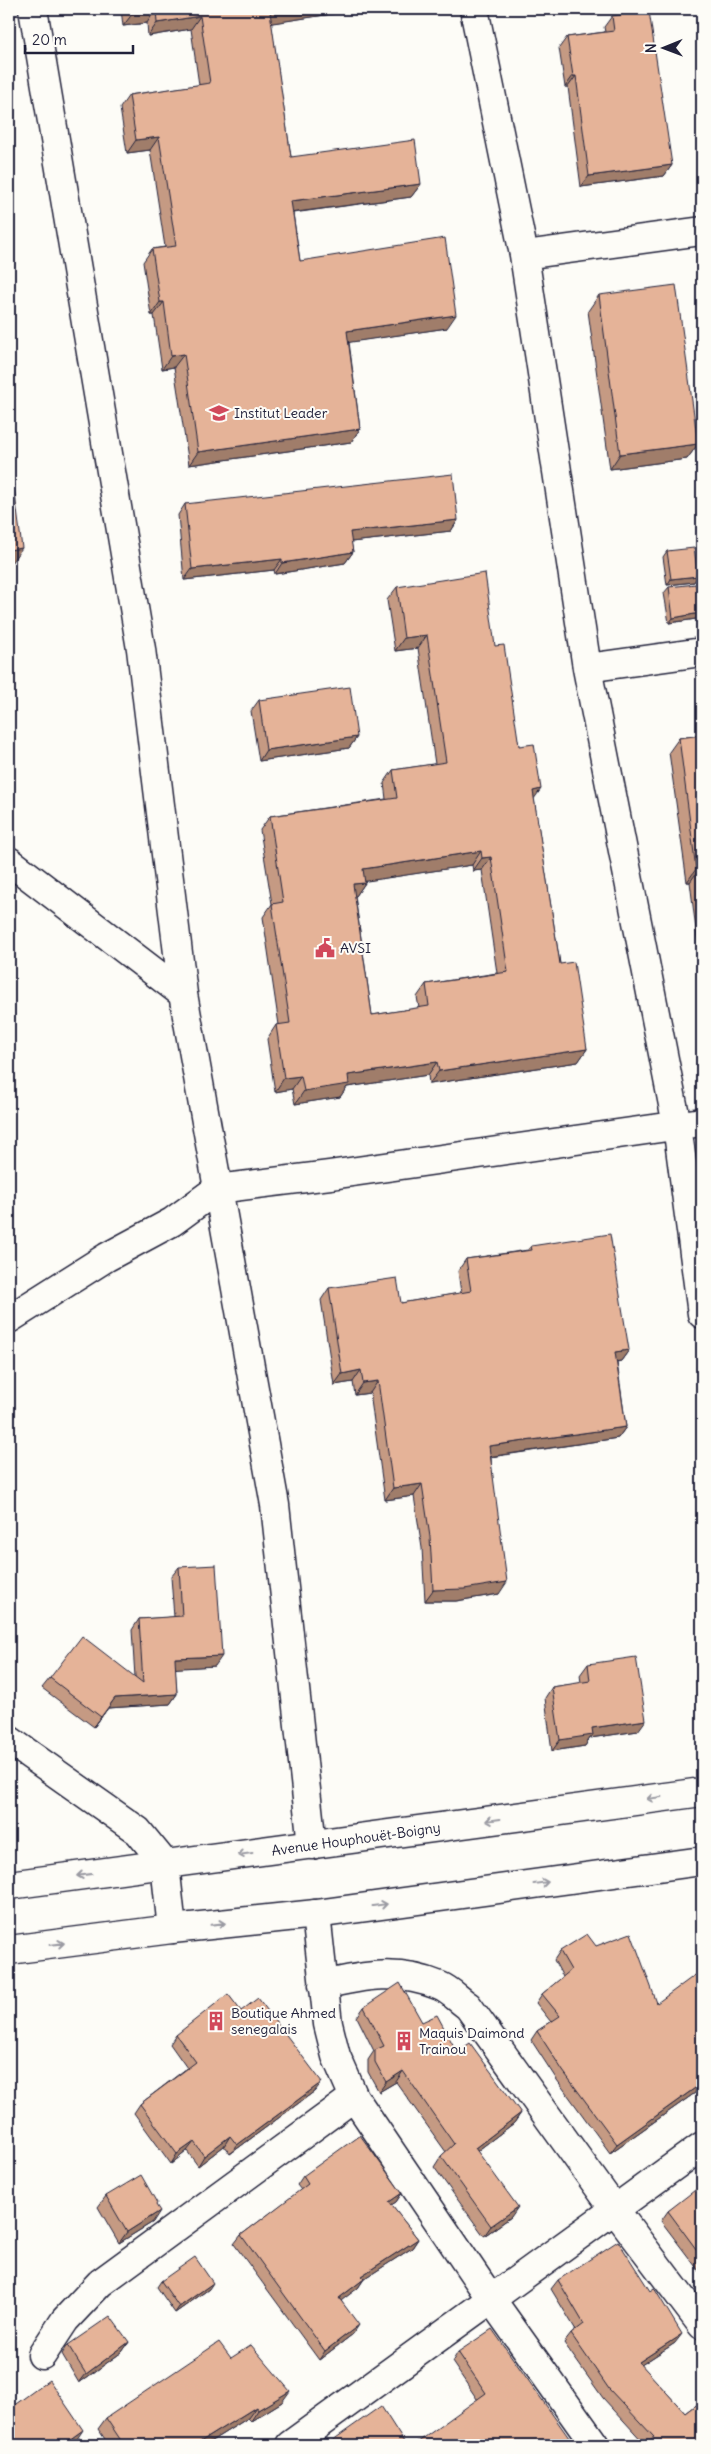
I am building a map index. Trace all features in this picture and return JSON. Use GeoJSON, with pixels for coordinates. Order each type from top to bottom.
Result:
{"type":"FeatureCollection","features":[{"type":"Feature","properties":{"kind":"main road"},"geometry":{"type":"LineString","coordinates":[[33,9],[141,649],[183,994],[275,1505],[312,1845]]}},
{"type":"Feature","properties":{"kind":"main road"},"geometry":{"type":"LineString","coordinates":[[474,9],[524,255],[587,668],[690,1124],[702,1314]]}},
{"type":"Feature","properties":{"kind":"main road"},"geometry":{"type":"LineString","coordinates":[[524,255],[702,231]]}},
{"type":"Feature","properties":{"kind":"main road"},"geometry":{"type":"LineString","coordinates":[[587,668],[702,652]]}},
{"type":"Feature","properties":{"kind":"main road"},"geometry":{"type":"LineString","coordinates":[[9,861],[183,994]]}},
{"type":"Feature","properties":{"kind":"main road"},"geometry":{"type":"LineString","coordinates":[[9,1319],[107,1257],[172,1222],[217,1189],[330,1175],[690,1124]]}},
{"type":"Feature","properties":{"kind":"main road"},"geometry":{"type":"LineString","coordinates":[[9,1740],[138,1831],[165,1864],[172,1929]]}},
{"type":"Feature","properties":{"kind":"main road","name":"Avenue Houphouët-Boigny"},"geometry":{"type":"LineString","coordinates":[[9,1885],[702,1792]]}},
{"type":"Feature","properties":{"kind":"main road"},"geometry":{"type":"LineString","coordinates":[[9,1950],[172,1929],[316,1914],[702,1861]]}},
{"type":"Feature","properties":{"kind":"main road"},"geometry":{"type":"LineString","coordinates":[[316,1914],[328,2024],[336,2056],[354,2097],[490,2299],[595,2445]]}},
{"type":"Feature","properties":{"kind":"main road"},"geometry":{"type":"LineString","coordinates":[[323,1985],[358,1976],[399,1974],[441,1987],[468,2006],[615,2210],[702,2325]]}},
{"type":"Feature","properties":{"kind":"main road"},"geometry":{"type":"LineString","coordinates":[[42,2356],[65,2320],[100,2284],[354,2097]]}},
{"type":"Feature","properties":{"kind":"main road"},"geometry":{"type":"LineString","coordinates":[[290,2445],[702,2146]]}},
{"type":"Feature","properties":{"kind":"building"},"geometry":{"type":"Polygon","coordinates":[[[132,9],[156,9],[133,13],[132,9]]]}},
{"type":"Feature","properties":{"kind":"building"},"geometry":{"type":"Polygon","coordinates":[[[156,9],[288,9],[270,12],[291,157],[415,140],[421,184],[291,201],[300,261],[445,238],[456,315],[347,331],[360,429],[198,452],[184,354],[171,356],[164,302],[160,302],[152,249],[176,246],[159,137],[136,140],[129,95],[210,83],[200,16],[157,23],[156,9]]]}},
{"type":"Feature","properties":{"kind":"building"},"geometry":{"type":"Polygon","coordinates":[[[649,11],[672,165],[589,176],[576,76],[573,76],[567,37],[614,31],[612,16],[649,11]]]}},
{"type":"Feature","properties":{"kind":"building"},"geometry":{"type":"Polygon","coordinates":[[[676,285],[698,444],[620,454],[599,295],[676,285]]]}},
{"type":"Feature","properties":{"kind":"building"},"geometry":{"type":"Polygon","coordinates":[[[9,449],[22,548],[9,550],[9,449]]]}},
{"type":"Feature","properties":{"kind":"building"},"geometry":{"type":"Polygon","coordinates":[[[453,474],[458,520],[350,532],[353,552],[282,563],[282,559],[192,569],[185,504],[453,474]]]}},
{"type":"Feature","properties":{"kind":"building"},"geometry":{"type":"Polygon","coordinates":[[[694,548],[698,576],[671,579],[667,551],[694,548]]]}},
{"type":"Feature","properties":{"kind":"building"},"geometry":{"type":"Polygon","coordinates":[[[485,573],[495,646],[504,645],[519,746],[534,744],[541,789],[533,791],[560,964],[574,962],[587,1049],[439,1071],[437,1062],[348,1075],[349,1084],[304,1091],[301,1076],[284,1078],[276,1025],[290,1023],[272,904],[283,902],[270,816],[397,798],[393,770],[446,762],[427,635],[404,638],[397,587],[485,573]],[[481,851],[363,869],[365,883],[353,884],[372,1015],[429,1006],[426,984],[508,972],[491,857],[482,858],[481,851]]]}},
{"type":"Feature","properties":{"kind":"building"},"geometry":{"type":"Polygon","coordinates":[[[696,584],[700,613],[673,618],[669,587],[696,584]]]}},
{"type":"Feature","properties":{"kind":"building"},"geometry":{"type":"Polygon","coordinates":[[[350,687],[357,737],[266,750],[259,700],[350,687]]]}},
{"type":"Feature","properties":{"kind":"building"},"geometry":{"type":"Polygon","coordinates":[[[702,735],[702,886],[700,868],[696,869],[679,738],[702,735]]]}},
{"type":"Feature","properties":{"kind":"building"},"geometry":{"type":"Polygon","coordinates":[[[610,1234],[629,1350],[615,1352],[626,1427],[489,1446],[507,1582],[464,1589],[433,1590],[430,1537],[422,1484],[393,1488],[378,1381],[363,1383],[361,1370],[342,1374],[329,1288],[397,1278],[401,1303],[471,1291],[466,1259],[532,1250],[531,1246],[610,1234]]]}},
{"type":"Feature","properties":{"kind":"building"},"geometry":{"type":"Polygon","coordinates":[[[216,1565],[222,1656],[175,1658],[177,1694],[115,1698],[101,1717],[50,1678],[82,1636],[143,1683],[139,1619],[182,1616],[179,1567],[216,1565]]]}},
{"type":"Feature","properties":{"kind":"building"},"geometry":{"type":"Polygon","coordinates":[[[636,1657],[646,1720],[592,1728],[593,1735],[560,1740],[552,1687],[590,1681],[588,1664],[636,1657]]]}},
{"type":"Feature","properties":{"kind":"building"},"geometry":{"type":"Polygon","coordinates":[[[631,1933],[657,2003],[702,1970],[702,2083],[617,2144],[563,2071],[537,2031],[560,2016],[542,1994],[571,1970],[560,1951],[587,1934],[596,1946],[631,1933]]]}},
{"type":"Feature","properties":{"kind":"building"},"geometry":{"type":"Polygon","coordinates":[[[400,1983],[422,2022],[437,2015],[457,2052],[470,2043],[521,2113],[475,2148],[518,2207],[491,2226],[441,2156],[454,2144],[403,2071],[386,2082],[375,2062],[375,2050],[384,2046],[364,2007],[400,1983]]]}},
{"type":"Feature","properties":{"kind":"building"},"geometry":{"type":"Polygon","coordinates":[[[228,1994],[241,2011],[258,1998],[322,2082],[237,2145],[230,2136],[204,2156],[194,2142],[177,2154],[140,2104],[196,2062],[176,2035],[228,1994]]]}},
{"type":"Feature","properties":{"kind":"building"},"geometry":{"type":"Polygon","coordinates":[[[360,2135],[402,2193],[389,2202],[418,2239],[361,2276],[364,2279],[339,2298],[359,2325],[325,2351],[241,2235],[308,2184],[303,2176],[360,2135]]]}},
{"type":"Feature","properties":{"kind":"building"},"geometry":{"type":"Polygon","coordinates":[[[141,2175],[160,2211],[127,2232],[106,2196],[141,2175]]]}},
{"type":"Feature","properties":{"kind":"building"},"geometry":{"type":"Polygon","coordinates":[[[699,2187],[702,2191],[702,2257],[668,2211],[699,2187]]]}},
{"type":"Feature","properties":{"kind":"building"},"geometry":{"type":"Polygon","coordinates":[[[618,2241],[650,2291],[654,2288],[682,2334],[639,2362],[685,2413],[702,2400],[702,2438],[693,2445],[645,2445],[654,2437],[609,2389],[571,2334],[584,2324],[558,2280],[618,2241]]]}},
{"type":"Feature","properties":{"kind":"building"},"geometry":{"type":"Polygon","coordinates":[[[195,2257],[213,2283],[179,2307],[161,2281],[195,2257]]]}},
{"type":"Feature","properties":{"kind":"building"},"geometry":{"type":"Polygon","coordinates":[[[110,2316],[129,2342],[86,2374],[68,2345],[110,2316]]]}},
{"type":"Feature","properties":{"kind":"building"},"geometry":{"type":"Polygon","coordinates":[[[492,2329],[574,2445],[414,2445],[486,2393],[458,2352],[492,2329]]]}},
{"type":"Feature","properties":{"kind":"building"},"geometry":{"type":"Polygon","coordinates":[[[219,2342],[231,2358],[251,2345],[290,2391],[258,2410],[256,2407],[195,2445],[124,2445],[106,2418],[219,2342]]]}},
{"type":"Feature","properties":{"kind":"building"},"geometry":{"type":"Polygon","coordinates":[[[49,2380],[83,2430],[62,2445],[9,2445],[9,2409],[49,2380]]]}},
{"type":"Feature","properties":{"kind":"building"},"geometry":{"type":"Polygon","coordinates":[[[381,2406],[406,2445],[326,2445],[381,2406]]]}},
{"type":"Feature","properties":{"kind":"place","name":"Institut Leader"},"geometry":{"type":"Point","coordinates":[219,413]}},
{"type":"Feature","properties":{"kind":"place","name":"AVSI"},"geometry":{"type":"Point","coordinates":[325,948]}},
{"type":"Feature","properties":{"kind":"place","name":"Boutique Ahmed senegalais"},"geometry":{"type":"Point","coordinates":[216,2021]}},
{"type":"Feature","properties":{"kind":"place","name":"Maquis Daimond Trainou"},"geometry":{"type":"Point","coordinates":[404,2041]}}]}
